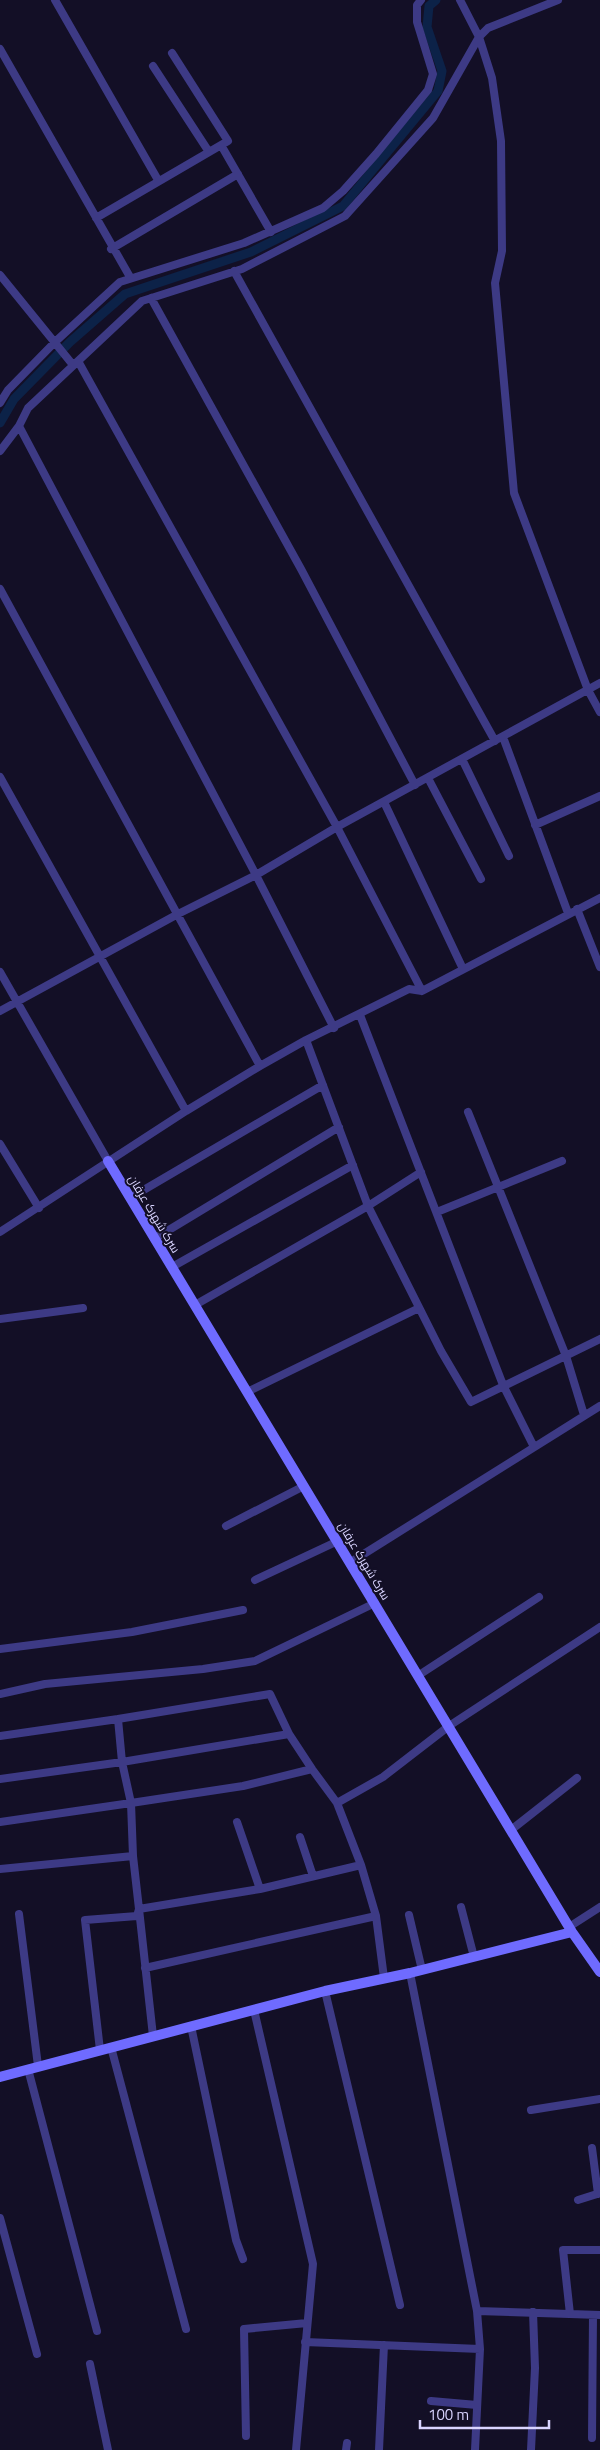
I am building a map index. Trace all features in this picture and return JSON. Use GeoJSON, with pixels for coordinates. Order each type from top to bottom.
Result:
{"type":"FeatureCollection","features":[{"type":"Feature","properties":{"kind":"street"},"geometry":{"type":"LineString","coordinates":[[55,0],[158,180]]}},
{"type":"Feature","properties":{"kind":"street"},"geometry":{"type":"LineString","coordinates":[[0,403],[8,390],[55,342],[120,282],[130,277],[244,243],[271,232],[323,208],[343,191],[428,90],[433,74],[417,22],[417,5],[421,0]]}},
{"type":"Feature","properties":{"kind":"street"},"geometry":{"type":"LineString","coordinates":[[460,0],[479,37],[492,78],[501,142],[502,251],[496,284],[514,493],[588,690],[600,712]]}},
{"type":"Feature","properties":{"kind":"street"},"geometry":{"type":"LineString","coordinates":[[0,452],[19,426],[28,408],[142,301],[234,271],[344,216],[432,118],[479,37],[488,28],[558,0]]}},
{"type":"Feature","properties":{"kind":"street"},"geometry":{"type":"LineString","coordinates":[[0,49],[130,277]]}},
{"type":"Feature","properties":{"kind":"street"},"geometry":{"type":"LineString","coordinates":[[96,218],[158,180],[228,141],[172,53]]}},
{"type":"Feature","properties":{"kind":"street"},"geometry":{"type":"LineString","coordinates":[[153,66],[209,152]]}},
{"type":"Feature","properties":{"kind":"street"},"geometry":{"type":"LineString","coordinates":[[221,145],[271,232]]}},
{"type":"Feature","properties":{"kind":"street"},"geometry":{"type":"LineString","coordinates":[[112,248],[238,174]]}},
{"type":"Feature","properties":{"kind":"street"},"geometry":{"type":"LineString","coordinates":[[234,271],[499,739],[535,825],[568,913]]}},
{"type":"Feature","properties":{"kind":"street"},"geometry":{"type":"LineString","coordinates":[[0,275],[55,342],[76,363],[336,827],[422,991]]}},
{"type":"Feature","properties":{"kind":"street"},"geometry":{"type":"LineString","coordinates":[[152,298],[301,569],[415,785]]}},
{"type":"Feature","properties":{"kind":"street"},"geometry":{"type":"LineString","coordinates":[[19,426],[256,875],[334,1028]]}},
{"type":"Feature","properties":{"kind":"street"},"geometry":{"type":"LineString","coordinates":[[0,589],[260,1066]]}},
{"type":"Feature","properties":{"kind":"street"},"geometry":{"type":"LineString","coordinates":[[0,1011],[178,914],[256,875],[336,827],[600,683]]}},
{"type":"Feature","properties":{"kind":"street"},"geometry":{"type":"LineString","coordinates":[[462,759],[509,856]]}},
{"type":"Feature","properties":{"kind":"street"},"geometry":{"type":"LineString","coordinates":[[0,777],[186,1111]]}},
{"type":"Feature","properties":{"kind":"street"},"geometry":{"type":"LineString","coordinates":[[428,778],[481,879]]}},
{"type":"Feature","properties":{"kind":"street"},"geometry":{"type":"LineString","coordinates":[[535,825],[600,796]]}},
{"type":"Feature","properties":{"kind":"street"},"geometry":{"type":"LineString","coordinates":[[384,802],[463,969]]}},
{"type":"Feature","properties":{"kind":"street"},"geometry":{"type":"LineString","coordinates":[[0,1232],[186,1111],[306,1040],[334,1028],[409,989],[422,991],[568,913],[600,898]]}},
{"type":"Feature","properties":{"kind":"street"},"geometry":{"type":"LineString","coordinates":[[577,909],[600,966]]}},
{"type":"Feature","properties":{"kind":"street"},"geometry":{"type":"LineString","coordinates":[[0,972],[108,1162]]}},
{"type":"Feature","properties":{"kind":"street"},"geometry":{"type":"LineString","coordinates":[[360,1015],[503,1385],[534,1447]]}},
{"type":"Feature","properties":{"kind":"street"},"geometry":{"type":"LineString","coordinates":[[306,1040],[368,1206],[419,1308],[471,1402],[600,1340]]}},
{"type":"Feature","properties":{"kind":"street"},"geometry":{"type":"LineString","coordinates":[[130,1198],[323,1085]]}},
{"type":"Feature","properties":{"kind":"street"},"geometry":{"type":"LineString","coordinates":[[468,1112],[566,1356],[584,1415]]}},
{"type":"Feature","properties":{"kind":"street"},"geometry":{"type":"LineString","coordinates":[[154,1239],[339,1126]]}},
{"type":"Feature","properties":{"kind":"street"},"geometry":{"type":"LineString","coordinates":[[0,1144],[38,1208]]}},
{"type":"Feature","properties":{"kind":"street"},"geometry":{"type":"LineString","coordinates":[[437,1212],[562,1161]]}},
{"type":"Feature","properties":{"kind":"street","name":"سرک شهرک عرفان"},"geometry":{"type":"LineString","coordinates":[[108,1162],[571,1929],[600,1972]]}},
{"type":"Feature","properties":{"kind":"street"},"geometry":{"type":"LineString","coordinates":[[172,1267],[353,1165]]}},
{"type":"Feature","properties":{"kind":"street"},"geometry":{"type":"LineString","coordinates":[[195,1305],[368,1206],[421,1172]]}},
{"type":"Feature","properties":{"kind":"street"},"geometry":{"type":"LineString","coordinates":[[0,1319],[83,1308]]}},
{"type":"Feature","properties":{"kind":"street"},"geometry":{"type":"LineString","coordinates":[[247,1392],[419,1308]]}},
{"type":"Feature","properties":{"kind":"street"},"geometry":{"type":"LineString","coordinates":[[350,1562],[600,1406]]}},
{"type":"Feature","properties":{"kind":"street"},"geometry":{"type":"LineString","coordinates":[[226,1526],[304,1486]]}},
{"type":"Feature","properties":{"kind":"street"},"geometry":{"type":"LineString","coordinates":[[256,1580],[338,1541]]}},
{"type":"Feature","properties":{"kind":"street"},"geometry":{"type":"LineString","coordinates":[[419,1675],[539,1597]]}},
{"type":"Feature","properties":{"kind":"street"},"geometry":{"type":"LineString","coordinates":[[0,1694],[45,1684],[202,1669],[255,1661],[375,1603]]}},
{"type":"Feature","properties":{"kind":"street"},"geometry":{"type":"LineString","coordinates":[[0,1649],[132,1632],[242,1610]]}},
{"type":"Feature","properties":{"kind":"street"},"geometry":{"type":"LineString","coordinates":[[336,1803],[382,1777],[449,1726],[600,1627]]}},
{"type":"Feature","properties":{"kind":"street"},"geometry":{"type":"LineString","coordinates":[[0,1736],[270,1694],[289,1734],[336,1803],[361,1865],[376,1916],[384,1978]]}},
{"type":"Feature","properties":{"kind":"street"},"geometry":{"type":"LineString","coordinates":[[118,1719],[122,1762],[131,1803],[133,1856],[153,2036]]}},
{"type":"Feature","properties":{"kind":"street"},"geometry":{"type":"LineString","coordinates":[[0,1779],[122,1762],[289,1734]]}},
{"type":"Feature","properties":{"kind":"street"},"geometry":{"type":"LineString","coordinates":[[0,1822],[243,1786],[312,1770]]}},
{"type":"Feature","properties":{"kind":"street"},"geometry":{"type":"LineString","coordinates":[[511,1830],[578,1778]]}},
{"type":"Feature","properties":{"kind":"street"},"geometry":{"type":"LineString","coordinates":[[237,1822],[260,1889]]}},
{"type":"Feature","properties":{"kind":"street"},"geometry":{"type":"LineString","coordinates":[[300,1836],[313,1876]]}},
{"type":"Feature","properties":{"kind":"street"},"geometry":{"type":"LineString","coordinates":[[0,1869],[133,1856]]}},
{"type":"Feature","properties":{"kind":"street"},"geometry":{"type":"LineString","coordinates":[[140,1909],[260,1889],[361,1865]]}},
{"type":"Feature","properties":{"kind":"street"},"geometry":{"type":"LineString","coordinates":[[461,1907],[474,1957]]}},
{"type":"Feature","properties":{"kind":"street"},"geometry":{"type":"LineString","coordinates":[[0,2076],[326,1991],[474,1957],[571,1929],[600,1907]]}},
{"type":"Feature","properties":{"kind":"street"},"geometry":{"type":"LineString","coordinates":[[100,2050],[85,1920],[137,1916],[140,1909]]}},
{"type":"Feature","properties":{"kind":"street"},"geometry":{"type":"LineString","coordinates":[[19,1914],[33,2068],[97,2331]]}},
{"type":"Feature","properties":{"kind":"street"},"geometry":{"type":"LineString","coordinates":[[409,1915],[422,1970]]}},
{"type":"Feature","properties":{"kind":"street"},"geometry":{"type":"LineString","coordinates":[[145,1968],[376,1916]]}},
{"type":"Feature","properties":{"kind":"street"},"geometry":{"type":"LineString","coordinates":[[410,1973],[477,2311],[480,2349],[475,2450]]}},
{"type":"Feature","properties":{"kind":"street"},"geometry":{"type":"LineString","coordinates":[[326,1991],[400,2305]]}},
{"type":"Feature","properties":{"kind":"street"},"geometry":{"type":"LineString","coordinates":[[254,2010],[313,2264],[296,2450]]}},
{"type":"Feature","properties":{"kind":"street"},"geometry":{"type":"LineString","coordinates":[[191,2026],[236,2240],[243,2259]]}},
{"type":"Feature","properties":{"kind":"street"},"geometry":{"type":"LineString","coordinates":[[111,2048],[186,2329]]}},
{"type":"Feature","properties":{"kind":"street"},"geometry":{"type":"LineString","coordinates":[[531,2110],[600,2099]]}},
{"type":"Feature","properties":{"kind":"street"},"geometry":{"type":"LineString","coordinates":[[578,2200],[599,2193],[592,2148]]}},
{"type":"Feature","properties":{"kind":"street"},"geometry":{"type":"LineString","coordinates":[[0,2218],[37,2354]]}},
{"type":"Feature","properties":{"kind":"street"},"geometry":{"type":"LineString","coordinates":[[570,2314],[562,2250],[600,2250]]}},
{"type":"Feature","properties":{"kind":"street"},"geometry":{"type":"LineString","coordinates":[[477,2311],[596,2315],[592,2438]]}},
{"type":"Feature","properties":{"kind":"street"},"geometry":{"type":"LineString","coordinates":[[531,2450],[535,2368],[533,2312]]}},
{"type":"Feature","properties":{"kind":"street"},"geometry":{"type":"LineString","coordinates":[[246,2436],[243,2331],[246,2328],[307,2323]]}},
{"type":"Feature","properties":{"kind":"street"},"geometry":{"type":"LineString","coordinates":[[305,2342],[480,2349]]}},
{"type":"Feature","properties":{"kind":"street"},"geometry":{"type":"LineString","coordinates":[[379,2450],[384,2345]]}},
{"type":"Feature","properties":{"kind":"street"},"geometry":{"type":"LineString","coordinates":[[90,2364],[108,2450]]}},
{"type":"Feature","properties":{"kind":"street"},"geometry":{"type":"LineString","coordinates":[[431,2402],[477,2405]]}},
{"type":"Feature","properties":{"kind":"waterway"},"geometry":{"type":"LineString","coordinates":[[0,423],[14,399],[70,342],[125,294],[251,252],[343,206],[438,91],[442,71],[427,27],[429,6],[436,0]]}}]}
